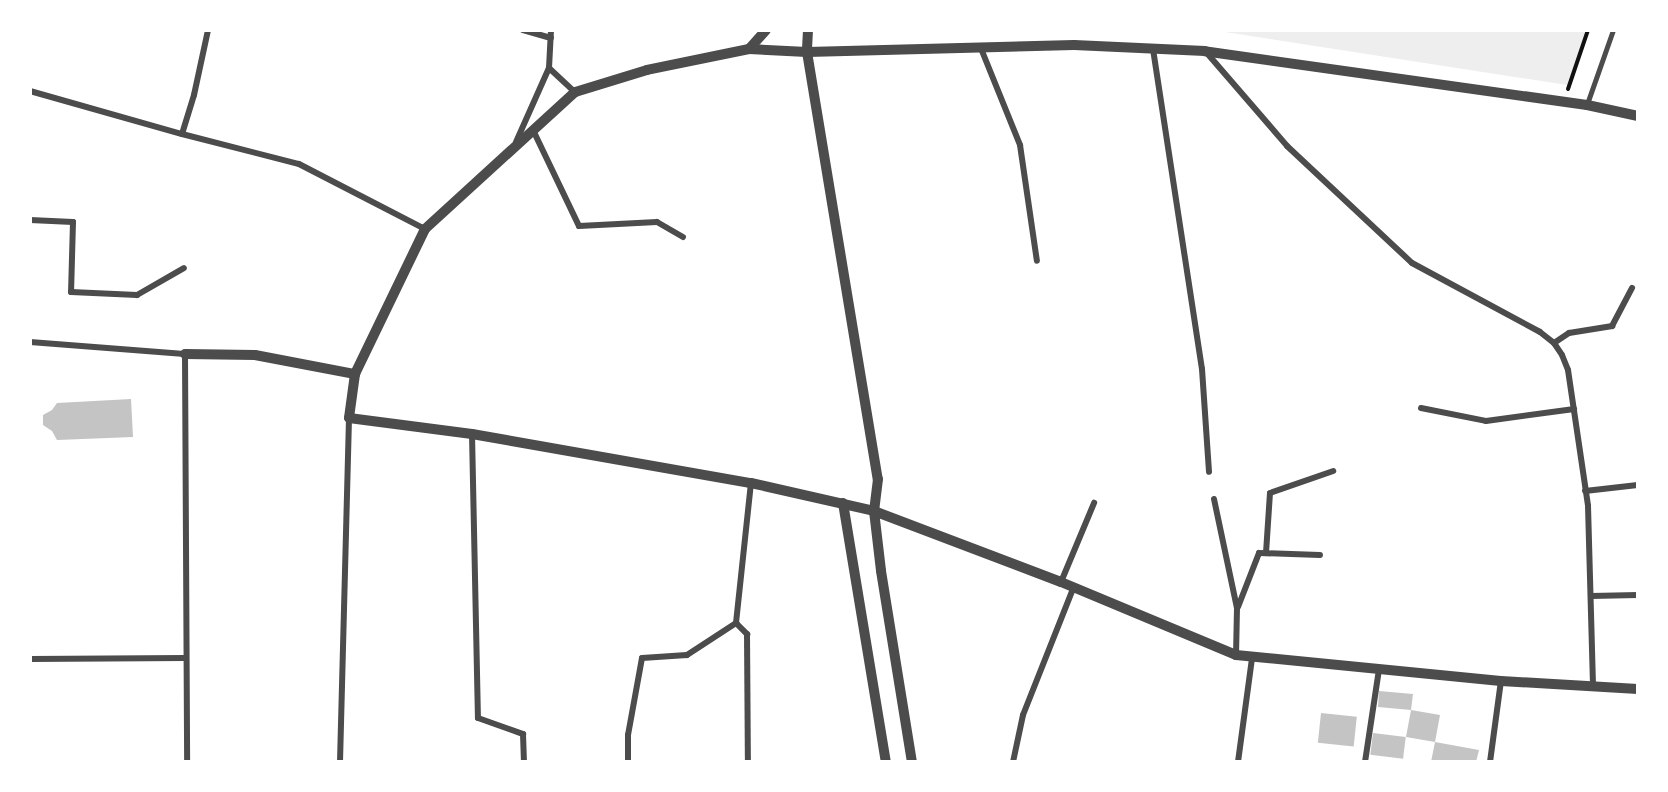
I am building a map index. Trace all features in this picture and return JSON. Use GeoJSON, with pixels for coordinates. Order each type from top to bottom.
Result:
{"type":"FeatureCollection","features":[{"type":"Feature","properties":{"kind":"street"},"geometry":{"type":"LineString","coordinates":[[182,134],[195,95],[208,30]]}},
{"type":"Feature","properties":{"kind":"street"},"geometry":{"type":"LineString","coordinates":[[523,30],[551,38]]}},
{"type":"Feature","properties":{"kind":"street"},"geometry":{"type":"LineString","coordinates":[[515,146],[549,68],[552,30]]}},
{"type":"Feature","properties":{"kind":"street"},"geometry":{"type":"LineString","coordinates":[[749,49],[766,30]]}},
{"type":"Feature","properties":{"kind":"street"},"geometry":{"type":"LineString","coordinates":[[808,30],[807,52],[878,479],[874,511],[912,762]]}},
{"type":"Feature","properties":{"kind":"street"},"geometry":{"type":"LineString","coordinates":[[339,762],[349,418],[355,374],[425,229],[576,92],[647,70],[749,49],[807,52],[1074,45],[1205,51],[1564,101],[1638,116]]}},
{"type":"Feature","properties":{"kind":"street"},"geometry":{"type":"LineString","coordinates":[[980,46],[1020,145],[1037,261]]}},
{"type":"Feature","properties":{"kind":"street"},"geometry":{"type":"LineString","coordinates":[[1153,49],[1202,369],[1209,472]]}},
{"type":"Feature","properties":{"kind":"street"},"geometry":{"type":"LineString","coordinates":[[1205,51],[1287,146],[1412,263],[1540,332],[1554,343],[1568,370],[1585,491],[1593,688]]}},
{"type":"Feature","properties":{"kind":"street"},"geometry":{"type":"LineString","coordinates":[[549,68],[576,92]]}},
{"type":"Feature","properties":{"kind":"street"},"geometry":{"type":"LineString","coordinates":[[30,91],[299,164],[425,229]]}},
{"type":"Feature","properties":{"kind":"street"},"geometry":{"type":"LineString","coordinates":[[533,130],[579,226],[657,222],[683,237]]}},
{"type":"Feature","properties":{"kind":"street"},"geometry":{"type":"LineString","coordinates":[[30,220],[73,222],[71,292],[137,295],[184,268]]}},
{"type":"Feature","properties":{"kind":"street"},"geometry":{"type":"LineString","coordinates":[[1554,343],[1569,333],[1612,326],[1632,288]]}},
{"type":"Feature","properties":{"kind":"street"},"geometry":{"type":"LineString","coordinates":[[30,342],[184,354],[255,355],[355,374]]}},
{"type":"Feature","properties":{"kind":"street"},"geometry":{"type":"LineString","coordinates":[[184,354],[187,762]]}},
{"type":"Feature","properties":{"kind":"street"},"geometry":{"type":"LineString","coordinates":[[1421,408],[1486,421],[1574,409]]}},
{"type":"Feature","properties":{"kind":"street"},"geometry":{"type":"LineString","coordinates":[[349,418],[472,434],[751,483],[874,511],[1061,582],[1073,589],[1236,655],[1501,681],[1638,689]]}},
{"type":"Feature","properties":{"kind":"street"},"geometry":{"type":"LineString","coordinates":[[472,434],[477,718],[523,735],[524,762]]}},
{"type":"Feature","properties":{"kind":"street"},"geometry":{"type":"LineString","coordinates":[[1266,553],[1270,493],[1333,471]]}},
{"type":"Feature","properties":{"kind":"street"},"geometry":{"type":"LineString","coordinates":[[736,623],[751,483]]}},
{"type":"Feature","properties":{"kind":"street"},"geometry":{"type":"LineString","coordinates":[[1585,491],[1638,485]]}},
{"type":"Feature","properties":{"kind":"street"},"geometry":{"type":"LineString","coordinates":[[1214,499],[1237,608],[1236,655]]}},
{"type":"Feature","properties":{"kind":"street"},"geometry":{"type":"LineString","coordinates":[[843,503],[886,762]]}},
{"type":"Feature","properties":{"kind":"street"},"geometry":{"type":"LineString","coordinates":[[1061,582],[1094,503]]}},
{"type":"Feature","properties":{"kind":"street"},"geometry":{"type":"LineString","coordinates":[[1237,608],[1259,553],[1320,555]]}},
{"type":"Feature","properties":{"kind":"street"},"geometry":{"type":"LineString","coordinates":[[1013,762],[1023,715],[1073,589]]}},
{"type":"Feature","properties":{"kind":"street"},"geometry":{"type":"LineString","coordinates":[[1591,596],[1638,595]]}},
{"type":"Feature","properties":{"kind":"street"},"geometry":{"type":"LineString","coordinates":[[628,762],[628,735],[642,658],[687,655],[736,623]]}},
{"type":"Feature","properties":{"kind":"street"},"geometry":{"type":"LineString","coordinates":[[736,623],[747,634],[748,762]]}},
{"type":"Feature","properties":{"kind":"street"},"geometry":{"type":"LineString","coordinates":[[30,659],[185,658]]}},
{"type":"Feature","properties":{"kind":"street"},"geometry":{"type":"LineString","coordinates":[[1238,762],[1252,658]]}},
{"type":"Feature","properties":{"kind":"street"},"geometry":{"type":"LineString","coordinates":[[1365,762],[1379,669]]}},
{"type":"Feature","properties":{"kind":"street"},"geometry":{"type":"LineString","coordinates":[[1490,762],[1501,681]]}},
{"type":"Feature","properties":{"kind":"lane"},"geometry":{"type":"LineString","coordinates":[[1587,105],[1613,30]]}},
{"type":"Feature","properties":{"kind":"path"},"geometry":{"type":"LineString","coordinates":[[1564,101],[1588,30]]}},
{"type":"Feature","properties":{"kind":"shaded area"},"geometry":{"type":"Polygon","coordinates":[[[1212,30],[1587,30],[1567,85],[1212,30]]]}},
{"type":"Feature","properties":{"kind":"building"},"geometry":{"type":"Polygon","coordinates":[[[131,399],[133,437],[57,440],[52,431],[43,425],[43,415],[52,410],[57,403],[131,399]]]}},
{"type":"Feature","properties":{"kind":"building"},"geometry":{"type":"Polygon","coordinates":[[[1379,691],[1413,694],[1411,710],[1378,707],[1379,691]]]}},
{"type":"Feature","properties":{"kind":"building"},"geometry":{"type":"Polygon","coordinates":[[[1411,710],[1440,715],[1435,742],[1406,737],[1411,710]]]}},
{"type":"Feature","properties":{"kind":"building"},"geometry":{"type":"Polygon","coordinates":[[[1321,713],[1357,717],[1354,747],[1318,743],[1321,713]]]}},
{"type":"Feature","properties":{"kind":"building"},"geometry":{"type":"Polygon","coordinates":[[[1373,733],[1406,737],[1403,759],[1370,755],[1373,733]]]}},
{"type":"Feature","properties":{"kind":"building"},"geometry":{"type":"Polygon","coordinates":[[[1435,742],[1479,750],[1476,762],[1431,762],[1435,742]]]}}]}
